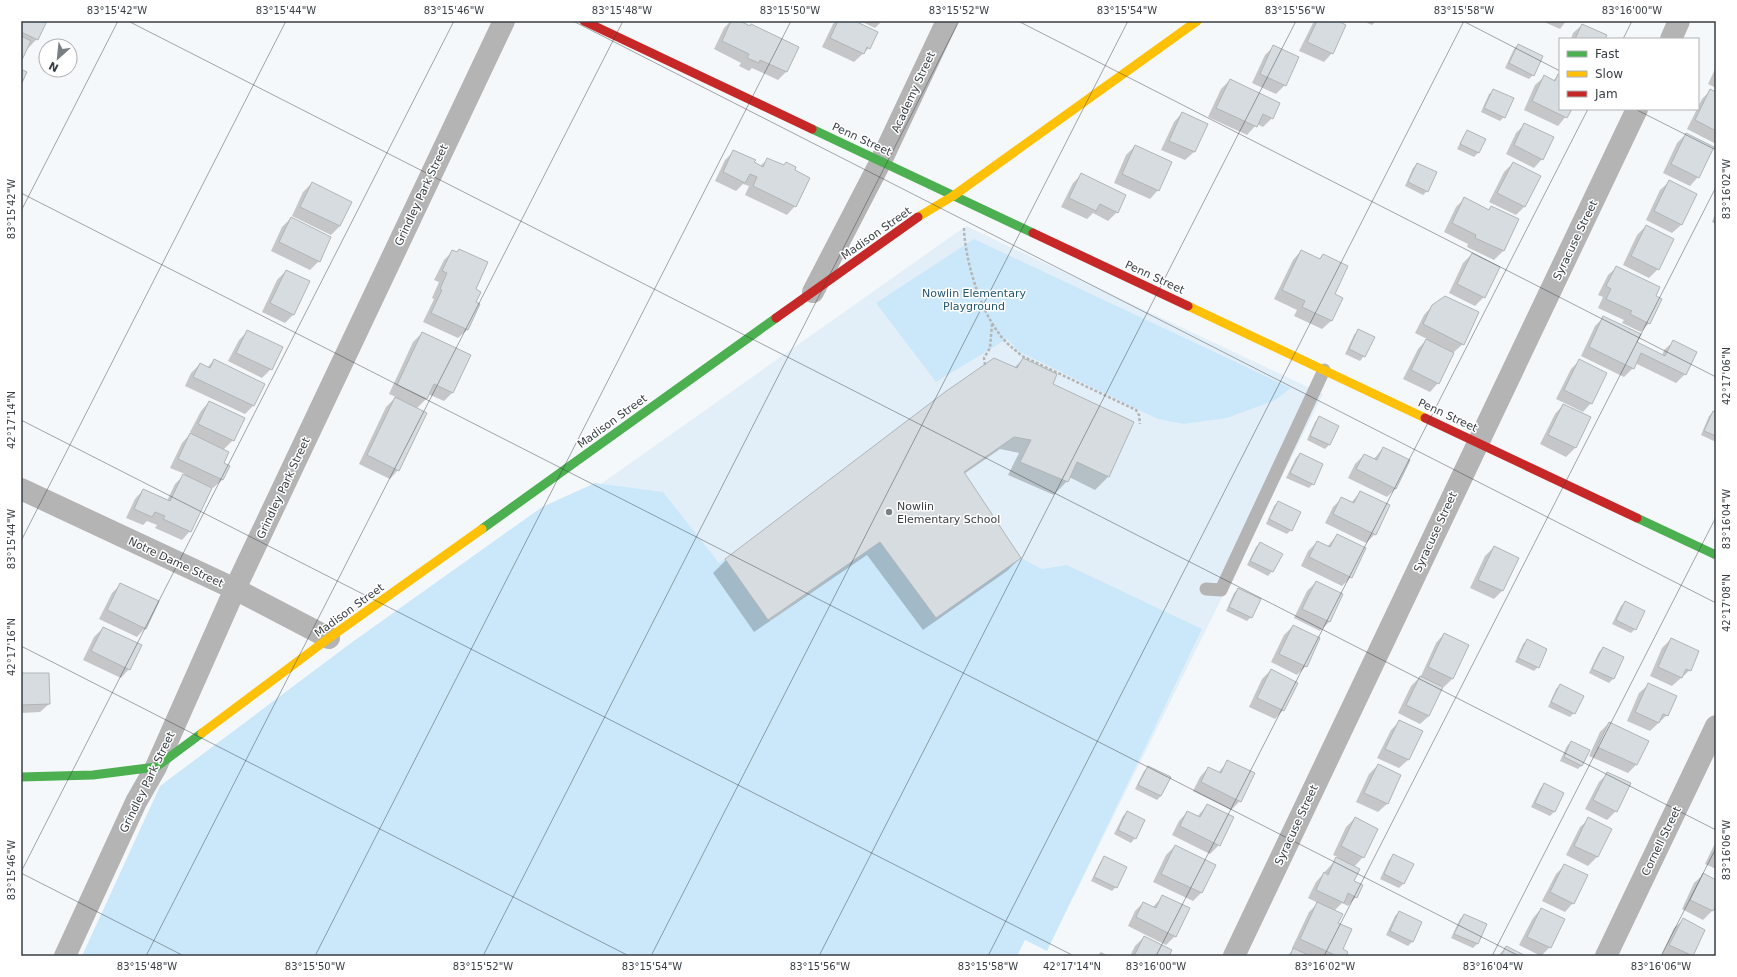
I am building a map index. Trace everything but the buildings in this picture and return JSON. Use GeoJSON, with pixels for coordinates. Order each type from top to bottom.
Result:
{"type":"FeatureCollection","features":[{"type":"Feature","properties":{"kind":"street","name":"Grindley Park Street"},"geometry":{"type":"LineString","coordinates":[[65,956],[136,802],[156,767],[234,589],[504,21]]}},
{"type":"Feature","properties":{"kind":"street","name":"Penn Street"},"geometry":{"type":"LineString","coordinates":[[584,21],[1716,555]]}},
{"type":"Feature","properties":{"kind":"street","name":"Academy Street"},"geometry":{"type":"LineString","coordinates":[[813,292],[881,161],[947,21]]}},
{"type":"Feature","properties":{"kind":"street","name":"Madison Street"},"geometry":{"type":"LineString","coordinates":[[21,777],[93,775],[156,767],[329,638],[917,218],[953,196],[1197,21]]}},
{"type":"Feature","properties":{"kind":"street"},"geometry":{"type":"LineString","coordinates":[[1671,38],[1679,21]]}},
{"type":"Feature","properties":{"kind":"street","name":"Syracuse Street"},"geometry":{"type":"LineString","coordinates":[[1234,956],[1637,110]]}},
{"type":"Feature","properties":{"kind":"street","name":"Notre Dame Street"},"geometry":{"type":"LineString","coordinates":[[21,489],[234,589],[329,638]]}},
{"type":"Feature","properties":{"kind":"street","name":"Cornell Street"},"geometry":{"type":"LineString","coordinates":[[1606,956],[1716,726]]}},
{"type":"Feature","properties":{"kind":"lane"},"geometry":{"type":"LineString","coordinates":[[1206,589],[1221,590],[1324,370]]}},
{"type":"Feature","properties":{"kind":"path"},"geometry":{"type":"LineString","coordinates":[[964,228],[964,241],[975,284],[992,324],[1007,344],[1022,356],[1136,410],[1139,415],[1140,424]]}},
{"type":"Feature","properties":{"kind":"path"},"geometry":{"type":"LineString","coordinates":[[985,365],[984,358],[990,348],[992,324]]}},
{"type":"Feature","properties":{"kind":"shaded area"},"geometry":{"type":"Polygon","coordinates":[[[966,226],[1323,394],[1074,896],[588,493],[966,226]]]}},
{"type":"Feature","properties":{"kind":"green space","name":"Nowlin Elementary Playground"},"geometry":{"type":"Polygon","coordinates":[[[974,239],[1291,388],[1275,400],[1227,418],[1183,424],[1158,419],[1145,413],[1018,351],[1007,339],[936,382],[876,303],[974,239]]]}},
{"type":"Feature","properties":{"kind":"green space"},"geometry":{"type":"Polygon","coordinates":[[[595,483],[663,492],[719,563],[725,559],[770,621],[880,542],[936,618],[1021,558],[1042,569],[1067,565],[1202,629],[1047,951],[1025,940],[1017,956],[82,956],[160,786],[351,643],[542,507],[595,483]]]}},
{"type":"Feature","properties":{"kind":"traffic: fast"},"geometry":{"type":"LineString","coordinates":[[812,129],[1033,233]]}},
{"type":"Feature","properties":{"kind":"traffic: fast"},"geometry":{"type":"LineString","coordinates":[[482,529],[776,318]]}},
{"type":"Feature","properties":{"kind":"traffic: fast"},"geometry":{"type":"LineString","coordinates":[[1637,518],[1716,555]]}},
{"type":"Feature","properties":{"kind":"traffic: fast"},"geometry":{"type":"LineString","coordinates":[[21,777],[93,775],[156,767],[202,733]]}},
{"type":"Feature","properties":{"kind":"traffic: slow"},"geometry":{"type":"LineString","coordinates":[[918,217],[953,196],[1197,21]]}},
{"type":"Feature","properties":{"kind":"traffic: slow"},"geometry":{"type":"LineString","coordinates":[[1188,306],[1425,418]]}},
{"type":"Feature","properties":{"kind":"traffic: slow"},"geometry":{"type":"LineString","coordinates":[[202,733],[329,638],[482,529]]}},
{"type":"Feature","properties":{"kind":"traffic: jam"},"geometry":{"type":"LineString","coordinates":[[584,21],[812,129]]}},
{"type":"Feature","properties":{"kind":"traffic: jam"},"geometry":{"type":"LineString","coordinates":[[776,318],[918,217]]}},
{"type":"Feature","properties":{"kind":"traffic: jam"},"geometry":{"type":"LineString","coordinates":[[1033,233],[1188,306]]}},
{"type":"Feature","properties":{"kind":"traffic: jam"},"geometry":{"type":"LineString","coordinates":[[1425,418],[1637,518]]}},
{"type":"Feature","properties":{"kind":"place","name":"Nowlin Elementary School"},"geometry":{"type":"Point","coordinates":[889,512]}}]}
